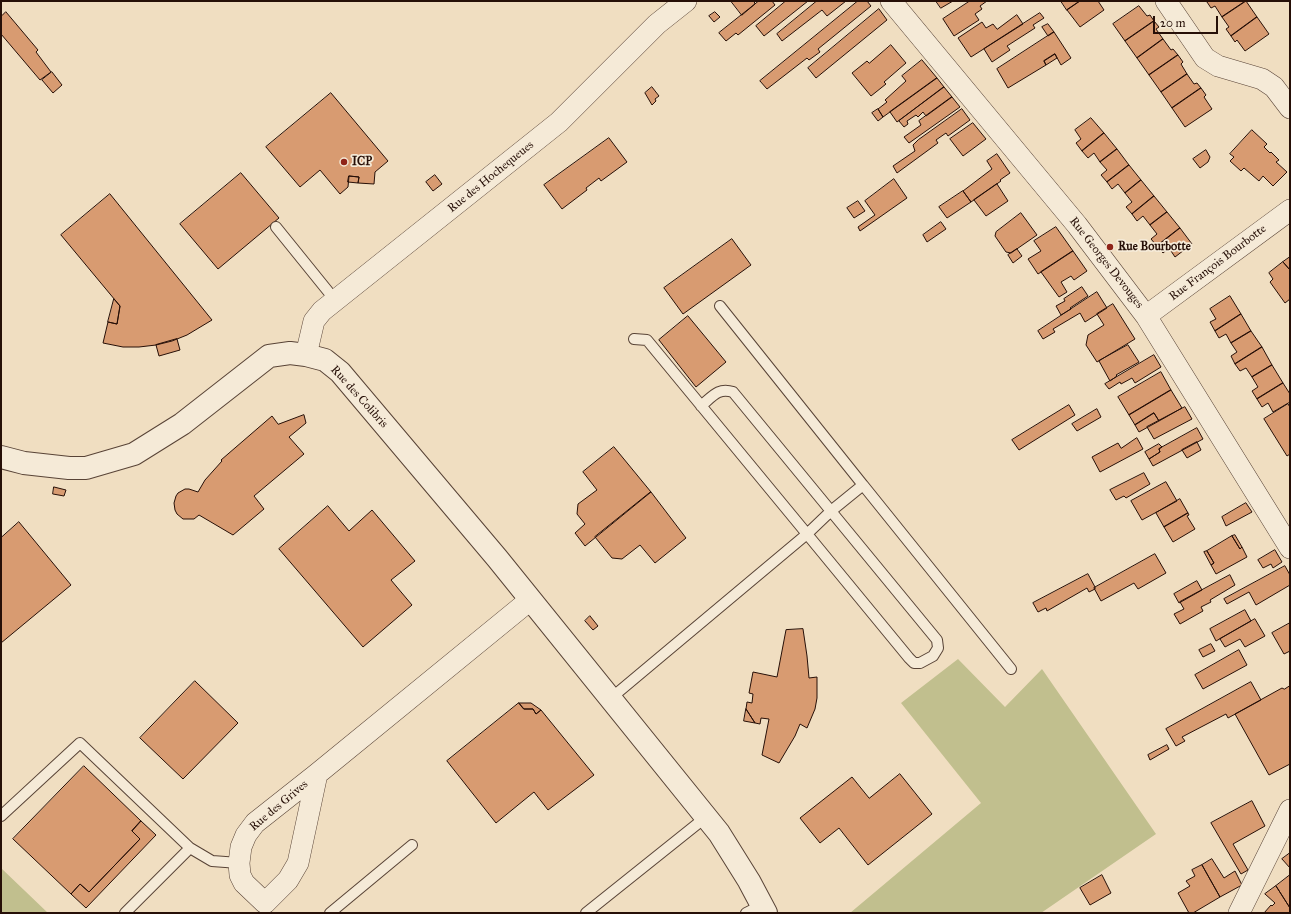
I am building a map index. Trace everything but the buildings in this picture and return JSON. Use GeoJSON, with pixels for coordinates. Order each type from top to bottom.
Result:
{"type":"FeatureCollection","features":[{"type":"Feature","properties":{"kind":"street","name":"Rue des Hochequeues"},"geometry":{"type":"LineString","coordinates":[[306,355],[314,321],[322,311],[559,122],[657,24],[686,1]]}},
{"type":"Feature","properties":{"kind":"street","name":"Rue Georges Devouges"},"geometry":{"type":"LineString","coordinates":[[891,1],[1077,225],[1146,316],[1290,548]]}},
{"type":"Feature","properties":{"kind":"street"},"geometry":{"type":"LineString","coordinates":[[1166,1],[1205,58],[1218,66],[1262,79],[1274,87],[1290,108]]}},
{"type":"Feature","properties":{"kind":"street","name":"Rue François Bourbotte"},"geometry":{"type":"LineString","coordinates":[[1146,316],[1290,210]]}},
{"type":"Feature","properties":{"kind":"street","name":"Rue des Colibris"},"geometry":{"type":"LineString","coordinates":[[1,457],[24,463],[69,468],[86,468],[134,454],[182,424],[268,356],[290,353],[325,360],[340,372],[497,558],[719,833],[749,881],[758,910]]}},
{"type":"Feature","properties":{"kind":"street","name":"Rue des Grives"},"geometry":{"type":"LineString","coordinates":[[317,774],[298,863],[288,880],[267,905],[244,883],[240,875],[239,863],[242,847],[246,835],[255,823],[530,600]]}},
{"type":"Feature","properties":{"kind":"street"},"geometry":{"type":"LineString","coordinates":[[1239,913],[1290,810]]}},
{"type":"Feature","properties":{"kind":"lane"},"geometry":{"type":"LineString","coordinates":[[276,227],[336,300]]}},
{"type":"Feature","properties":{"kind":"lane"},"geometry":{"type":"LineString","coordinates":[[720,306],[1011,669]]}},
{"type":"Feature","properties":{"kind":"lane"},"geometry":{"type":"LineString","coordinates":[[634,339],[647,340],[701,406],[909,658],[914,663],[920,663],[932,656],[938,648],[937,640],[733,392],[727,390],[717,392],[701,406]]}},
{"type":"Feature","properties":{"kind":"lane"},"geometry":{"type":"LineString","coordinates":[[610,699],[807,534],[831,511],[863,485]]}},
{"type":"Feature","properties":{"kind":"lane"},"geometry":{"type":"LineString","coordinates":[[1,816],[80,743],[190,848],[212,861],[239,863]]}},
{"type":"Feature","properties":{"kind":"lane"},"geometry":{"type":"LineString","coordinates":[[586,913],[706,818]]}},
{"type":"Feature","properties":{"kind":"lane"},"geometry":{"type":"LineString","coordinates":[[330,913],[412,845]]}},
{"type":"Feature","properties":{"kind":"lane"},"geometry":{"type":"LineString","coordinates":[[124,913],[190,848]]}},
{"type":"Feature","properties":{"kind":"shaded area"},"geometry":{"type":"Polygon","coordinates":[[[958,659],[1005,707],[1042,669],[1156,834],[1041,913],[850,913],[981,803],[901,703],[958,659]]]}},
{"type":"Feature","properties":{"kind":"shaded area"},"geometry":{"type":"Polygon","coordinates":[[[1,868],[48,913],[1,913],[1,868]]]}},
{"type":"Feature","properties":{"kind":"place","name":"ICP"},"geometry":{"type":"Point","coordinates":[344,162]}},
{"type":"Feature","properties":{"kind":"place","name":"Rue Bourbotte"},"geometry":{"type":"Point","coordinates":[1110,247]}}]}
